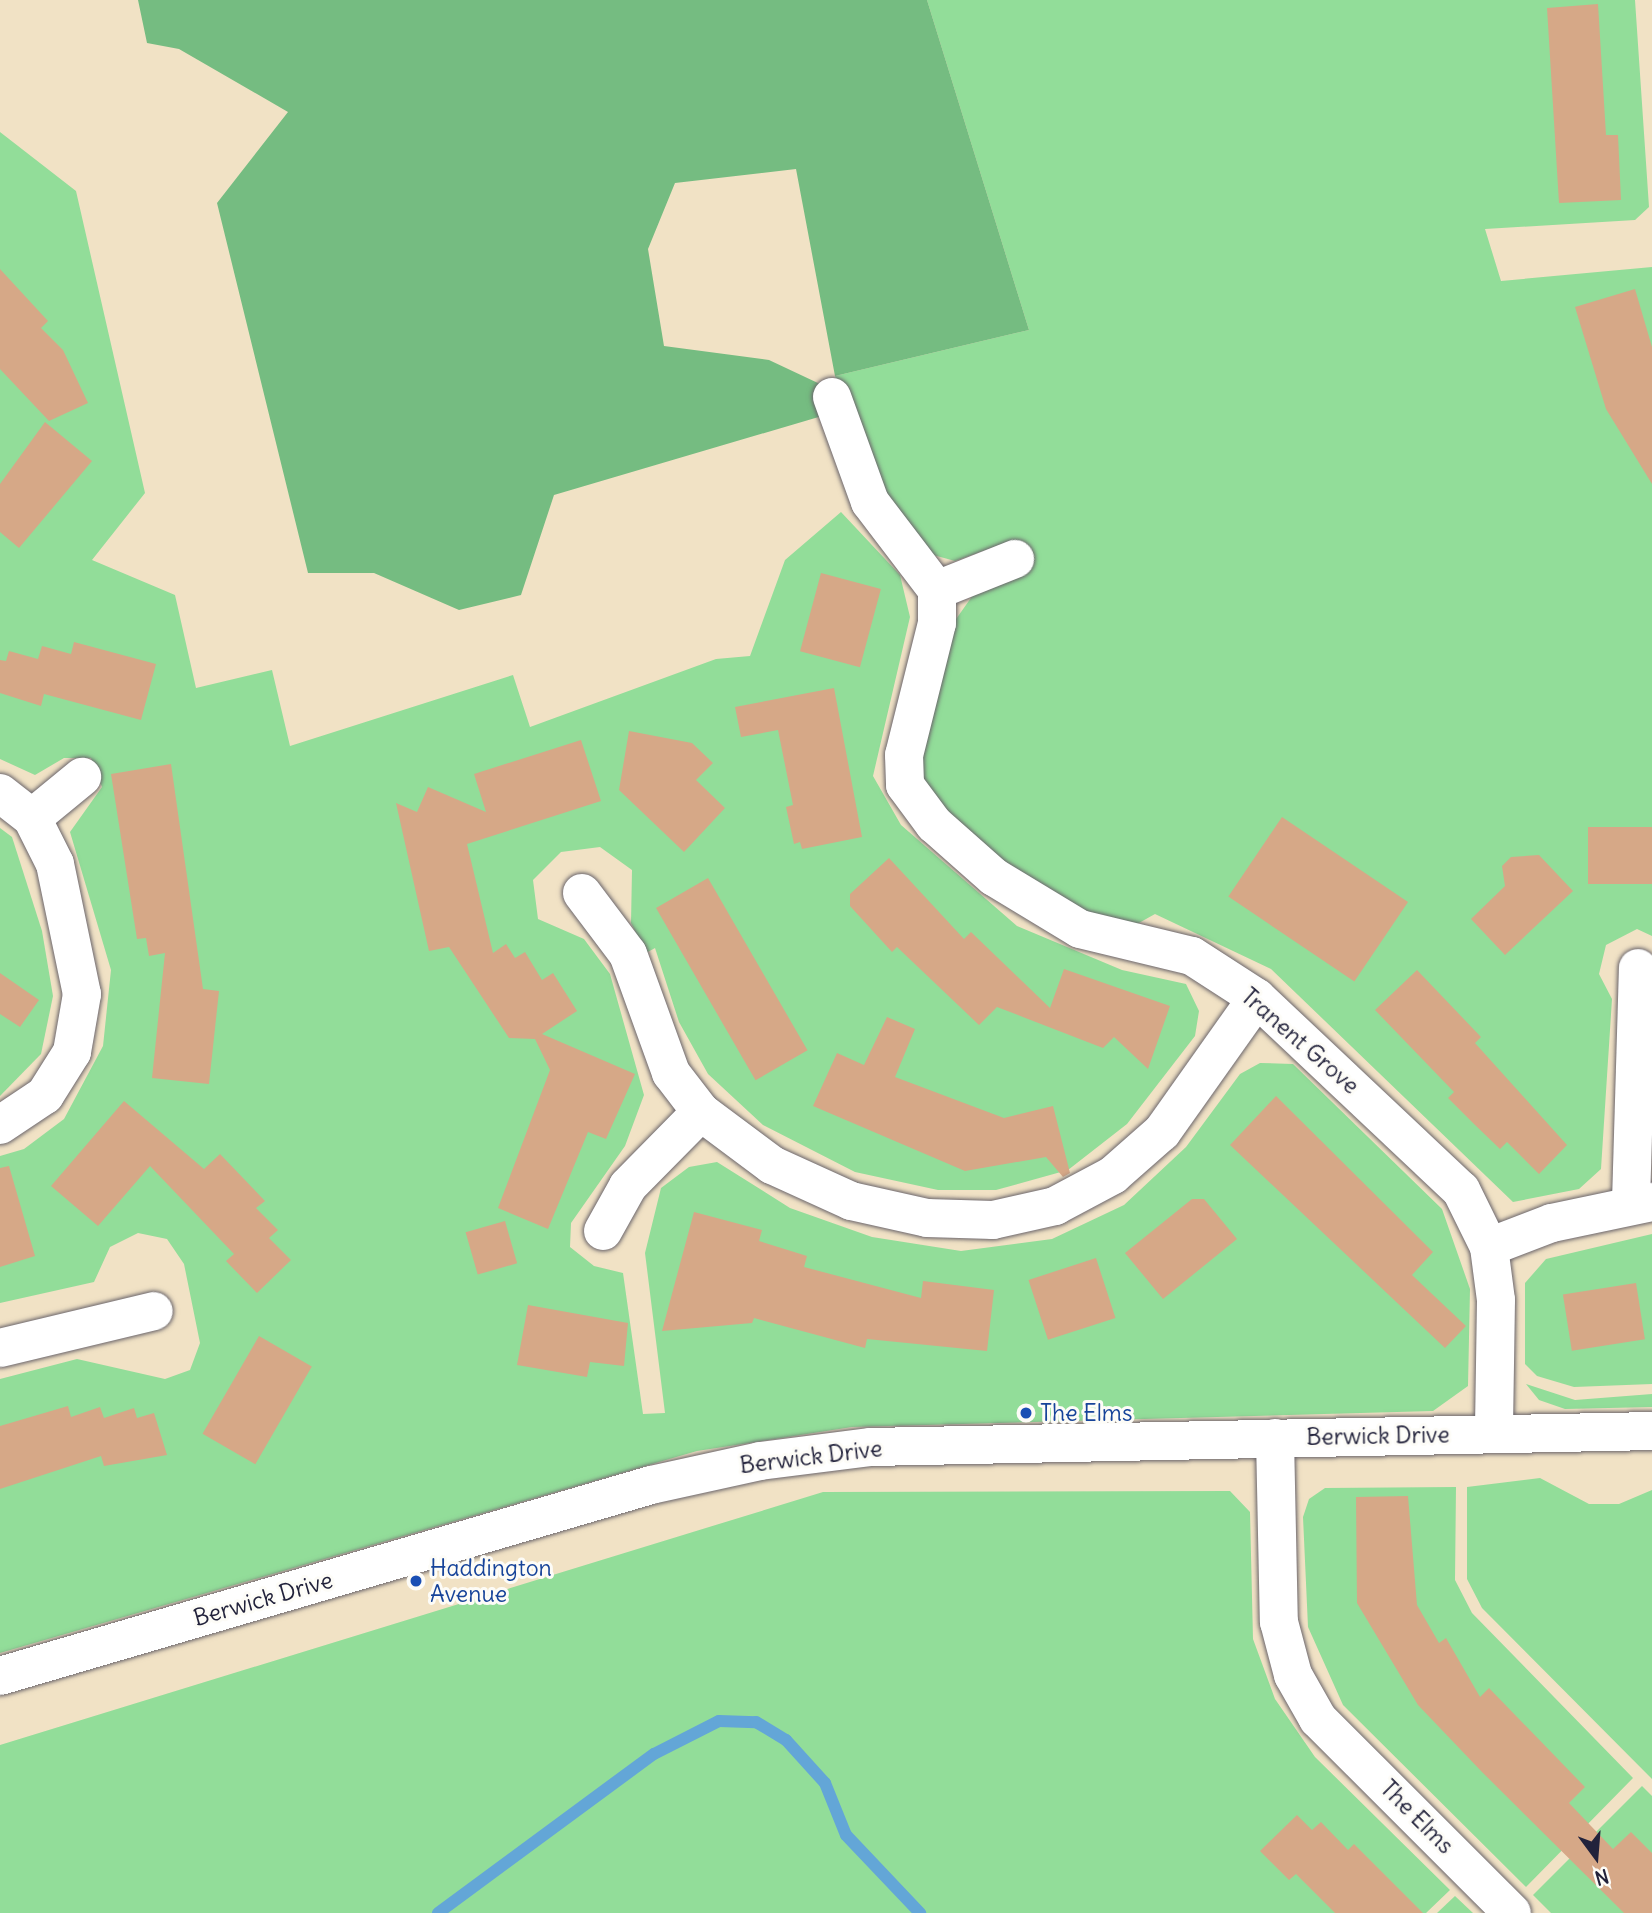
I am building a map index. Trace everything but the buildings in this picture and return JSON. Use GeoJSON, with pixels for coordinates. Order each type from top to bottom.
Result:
{"type":"FeatureCollection","features":[{"type":"Feature","properties":{"kind":"street"},"geometry":{"type":"LineString","coordinates":[[832,397],[870,502],[937,590],[1014,559]]}},
{"type":"Feature","properties":{"kind":"street","name":"Tranent Grove"},"geometry":{"type":"LineString","coordinates":[[937,590],[937,623],[904,755],[905,785],[934,824],[994,877],[1080,929],[1192,957],[1257,998],[1461,1190],[1489,1247],[1496,1300],[1494,1434]]}},
{"type":"Feature","properties":{"kind":"street"},"geometry":{"type":"LineString","coordinates":[[32,818],[82,777]]}},
{"type":"Feature","properties":{"kind":"street"},"geometry":{"type":"LineString","coordinates":[[0,793],[32,818],[55,864],[82,994],[72,1052],[45,1094],[0,1125]]}},
{"type":"Feature","properties":{"kind":"street"},"geometry":{"type":"LineString","coordinates":[[582,893],[628,954],[671,1073],[701,1112],[772,1165],[852,1200],[927,1218],[993,1220],[1055,1206],[1113,1175],[1162,1132],[1257,998]]}},
{"type":"Feature","properties":{"kind":"street"},"geometry":{"type":"LineString","coordinates":[[1489,1247],[1641,1202],[1638,968]]}},
{"type":"Feature","properties":{"kind":"street"},"geometry":{"type":"LineString","coordinates":[[603,1231],[628,1186],[701,1112]]}},
{"type":"Feature","properties":{"kind":"street"},"geometry":{"type":"LineString","coordinates":[[0,1348],[154,1311]]}},
{"type":"Feature","properties":{"kind":"street","name":"Berwick Drive"},"geometry":{"type":"LineString","coordinates":[[0,1676],[651,1485],[760,1461],[871,1447],[1652,1431]]}},
{"type":"Feature","properties":{"kind":"street","name":"The Elms"},"geometry":{"type":"LineString","coordinates":[[1275,1438],[1279,1622],[1293,1675],[1318,1719],[1512,1913]]}},
{"type":"Feature","properties":{"kind":"green space"},"geometry":{"type":"Polygon","coordinates":[[[138,0],[927,0],[1029,330],[835,376],[796,169],[675,183],[648,249],[664,346],[769,360],[820,384],[822,416],[554,495],[521,595],[459,610],[374,573],[308,573],[217,203],[288,112],[179,49],[147,43],[138,0]]]}},
{"type":"Feature","properties":{"kind":"green space"},"geometry":{"type":"Polygon","coordinates":[[[927,0],[1635,0],[1649,207],[1635,220],[1485,229],[1501,281],[1652,267],[1652,936],[1637,929],[1606,945],[1599,974],[1612,999],[1601,1169],[1579,1189],[1513,1202],[1271,969],[1155,914],[1137,924],[1085,913],[1005,863],[947,815],[923,779],[922,752],[954,622],[1011,541],[955,561],[926,553],[881,495],[835,376],[1029,330],[927,0]]]}},
{"type":"Feature","properties":{"kind":"green space"},"geometry":{"type":"Polygon","coordinates":[[[0,132],[76,191],[145,493],[92,560],[175,595],[196,688],[272,670],[290,746],[513,675],[530,727],[716,659],[750,656],[785,560],[841,512],[900,575],[910,617],[873,776],[901,825],[1017,926],[1122,970],[1186,984],[1199,1011],[1195,1036],[1127,1124],[1068,1170],[996,1190],[938,1190],[855,1172],[763,1125],[708,1074],[679,1022],[655,948],[646,953],[631,923],[632,870],[600,847],[561,852],[533,880],[538,919],[584,939],[610,974],[644,1095],[625,1146],[571,1223],[570,1247],[594,1266],[623,1273],[643,1414],[665,1413],[645,1253],[661,1188],[689,1167],[717,1162],[790,1208],[872,1237],[961,1251],[1052,1239],[1124,1205],[1186,1147],[1240,1074],[1260,1063],[1293,1064],[1442,1209],[1470,1289],[1468,1386],[1433,1411],[852,1427],[697,1451],[0,1653],[0,1379],[77,1359],[165,1379],[190,1370],[200,1343],[184,1264],[167,1239],[138,1233],[110,1247],[94,1282],[0,1303],[0,1156],[24,1149],[64,1119],[103,1046],[111,970],[70,832],[102,787],[91,758],[64,758],[35,775],[0,759],[0,132]]]}},
{"type":"Feature","properties":{"kind":"green space"},"geometry":{"type":"Polygon","coordinates":[[[0,828],[12,837],[42,931],[53,996],[41,1054],[0,1096],[0,828]]]}},
{"type":"Feature","properties":{"kind":"green space"},"geometry":{"type":"Polygon","coordinates":[[[1652,1234],[1652,1384],[1574,1387],[1537,1376],[1525,1364],[1525,1283],[1546,1259],[1652,1234]]]}},
{"type":"Feature","properties":{"kind":"green space"},"geometry":{"type":"Polygon","coordinates":[[[1526,1384],[1575,1400],[1652,1394],[1652,1407],[1565,1409],[1539,1400],[1526,1384]]]}},
{"type":"Feature","properties":{"kind":"green space"},"geometry":{"type":"Polygon","coordinates":[[[1540,1478],[1589,1504],[1619,1504],[1652,1490],[1652,1779],[1482,1608],[1467,1579],[1467,1487],[1540,1478]]]}},
{"type":"Feature","properties":{"kind":"green space"},"geometry":{"type":"Polygon","coordinates":[[[1456,1487],[1455,1580],[1472,1613],[1633,1778],[1526,1887],[1343,1705],[1308,1627],[1303,1517],[1309,1499],[1325,1488],[1456,1487]]]}},
{"type":"Feature","properties":{"kind":"green space"},"geometry":{"type":"Polygon","coordinates":[[[1230,1491],[1250,1512],[1253,1639],[1275,1699],[1315,1757],[1450,1890],[1426,1913],[0,1913],[0,1745],[823,1492],[1230,1491]]]}},
{"type":"Feature","properties":{"kind":"green space"},"geometry":{"type":"Polygon","coordinates":[[[1642,1786],[1652,1796],[1652,1913],[1551,1913],[1533,1895],[1642,1786]]]}},
{"type":"Feature","properties":{"kind":"green space"},"geometry":{"type":"Polygon","coordinates":[[[1455,1896],[1473,1913],[1437,1913],[1455,1896]]]}},
{"type":"Feature","properties":{"kind":"waterway"},"geometry":{"type":"LineString","coordinates":[[438,1913],[654,1754],[719,1721],[756,1722],[786,1740],[825,1783],[846,1835],[920,1913]]}},
{"type":"Feature","properties":{"kind":"place","name":"The Elms"},"geometry":{"type":"Point","coordinates":[1026,1413]}},
{"type":"Feature","properties":{"kind":"place","name":"Haddington Avenue"},"geometry":{"type":"Point","coordinates":[416,1581]}}]}
